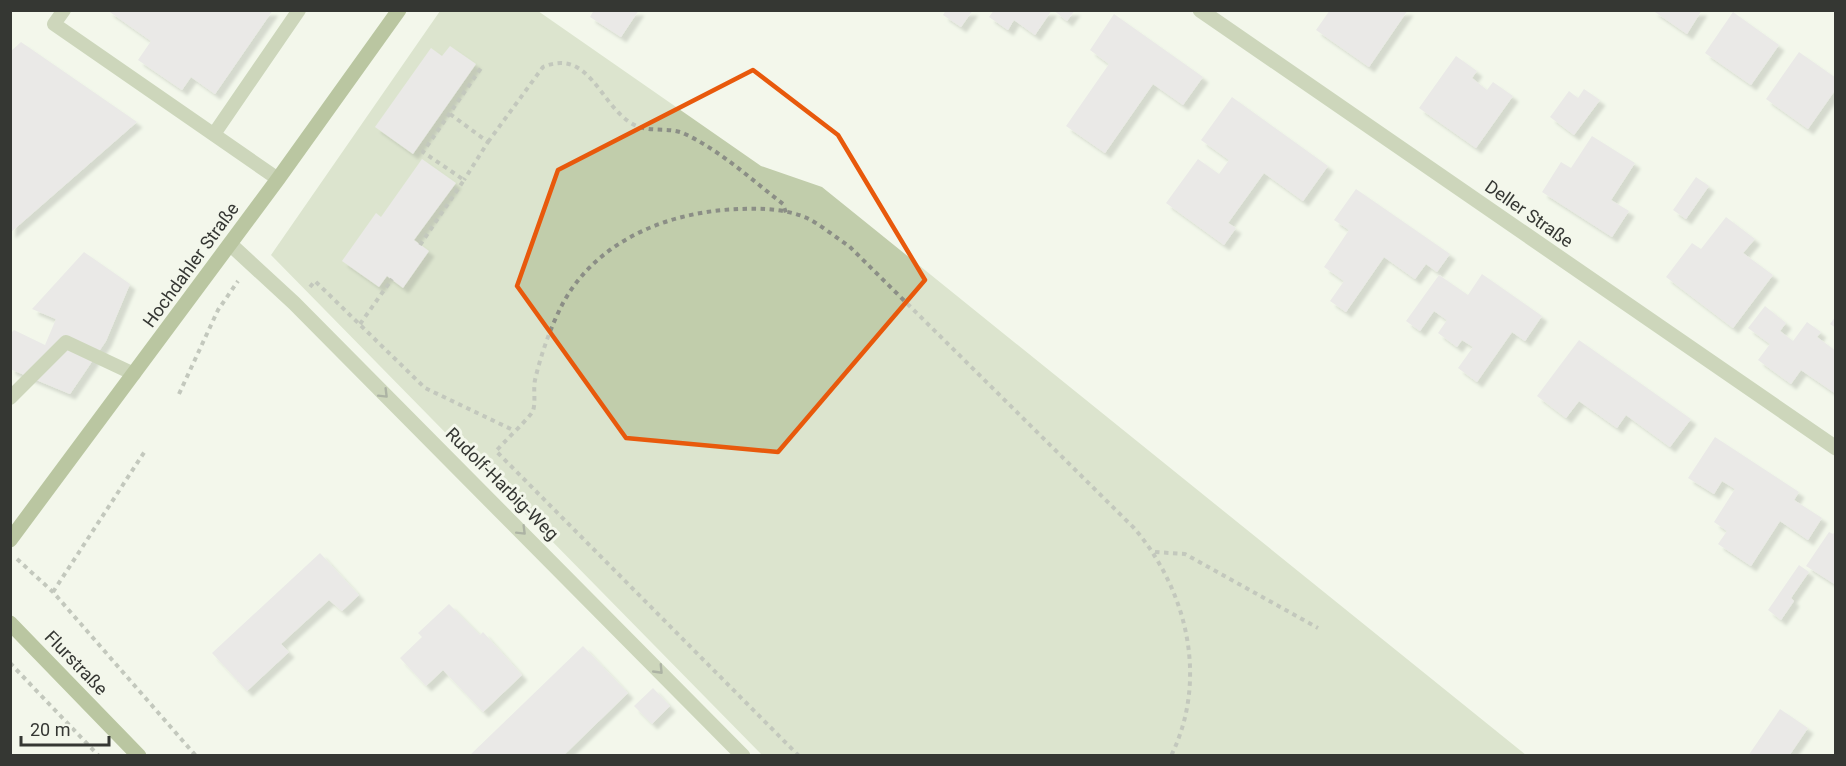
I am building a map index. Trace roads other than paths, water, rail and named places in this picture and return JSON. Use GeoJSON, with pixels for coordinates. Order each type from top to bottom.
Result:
{"type":"FeatureCollection","features":[{"type":"Feature","properties":{"kind":"street","name":"Hochdahler Straße"},"geometry":{"type":"LineString","coordinates":[[10,540],[278,179],[399,10]]}},
{"type":"Feature","properties":{"kind":"street","name":"Deller Straße"},"geometry":{"type":"LineString","coordinates":[[1200,10],[1836,448]]}},
{"type":"Feature","properties":{"kind":"street","name":"Rudolf-Harbig-Weg"},"geometry":{"type":"LineString","coordinates":[[230,244],[294,303],[743,756]]}},
{"type":"Feature","properties":{"kind":"street","name":"Flurstraße"},"geometry":{"type":"LineString","coordinates":[[10,623],[139,756]]}},
{"type":"Feature","properties":{"kind":"lane"},"geometry":{"type":"LineString","coordinates":[[64,10],[54,24],[278,179]]}},
{"type":"Feature","properties":{"kind":"lane"},"geometry":{"type":"LineString","coordinates":[[214,134],[299,10]]}},
{"type":"Feature","properties":{"kind":"lane"},"geometry":{"type":"LineString","coordinates":[[10,398],[66,342],[134,374]]}}]}
